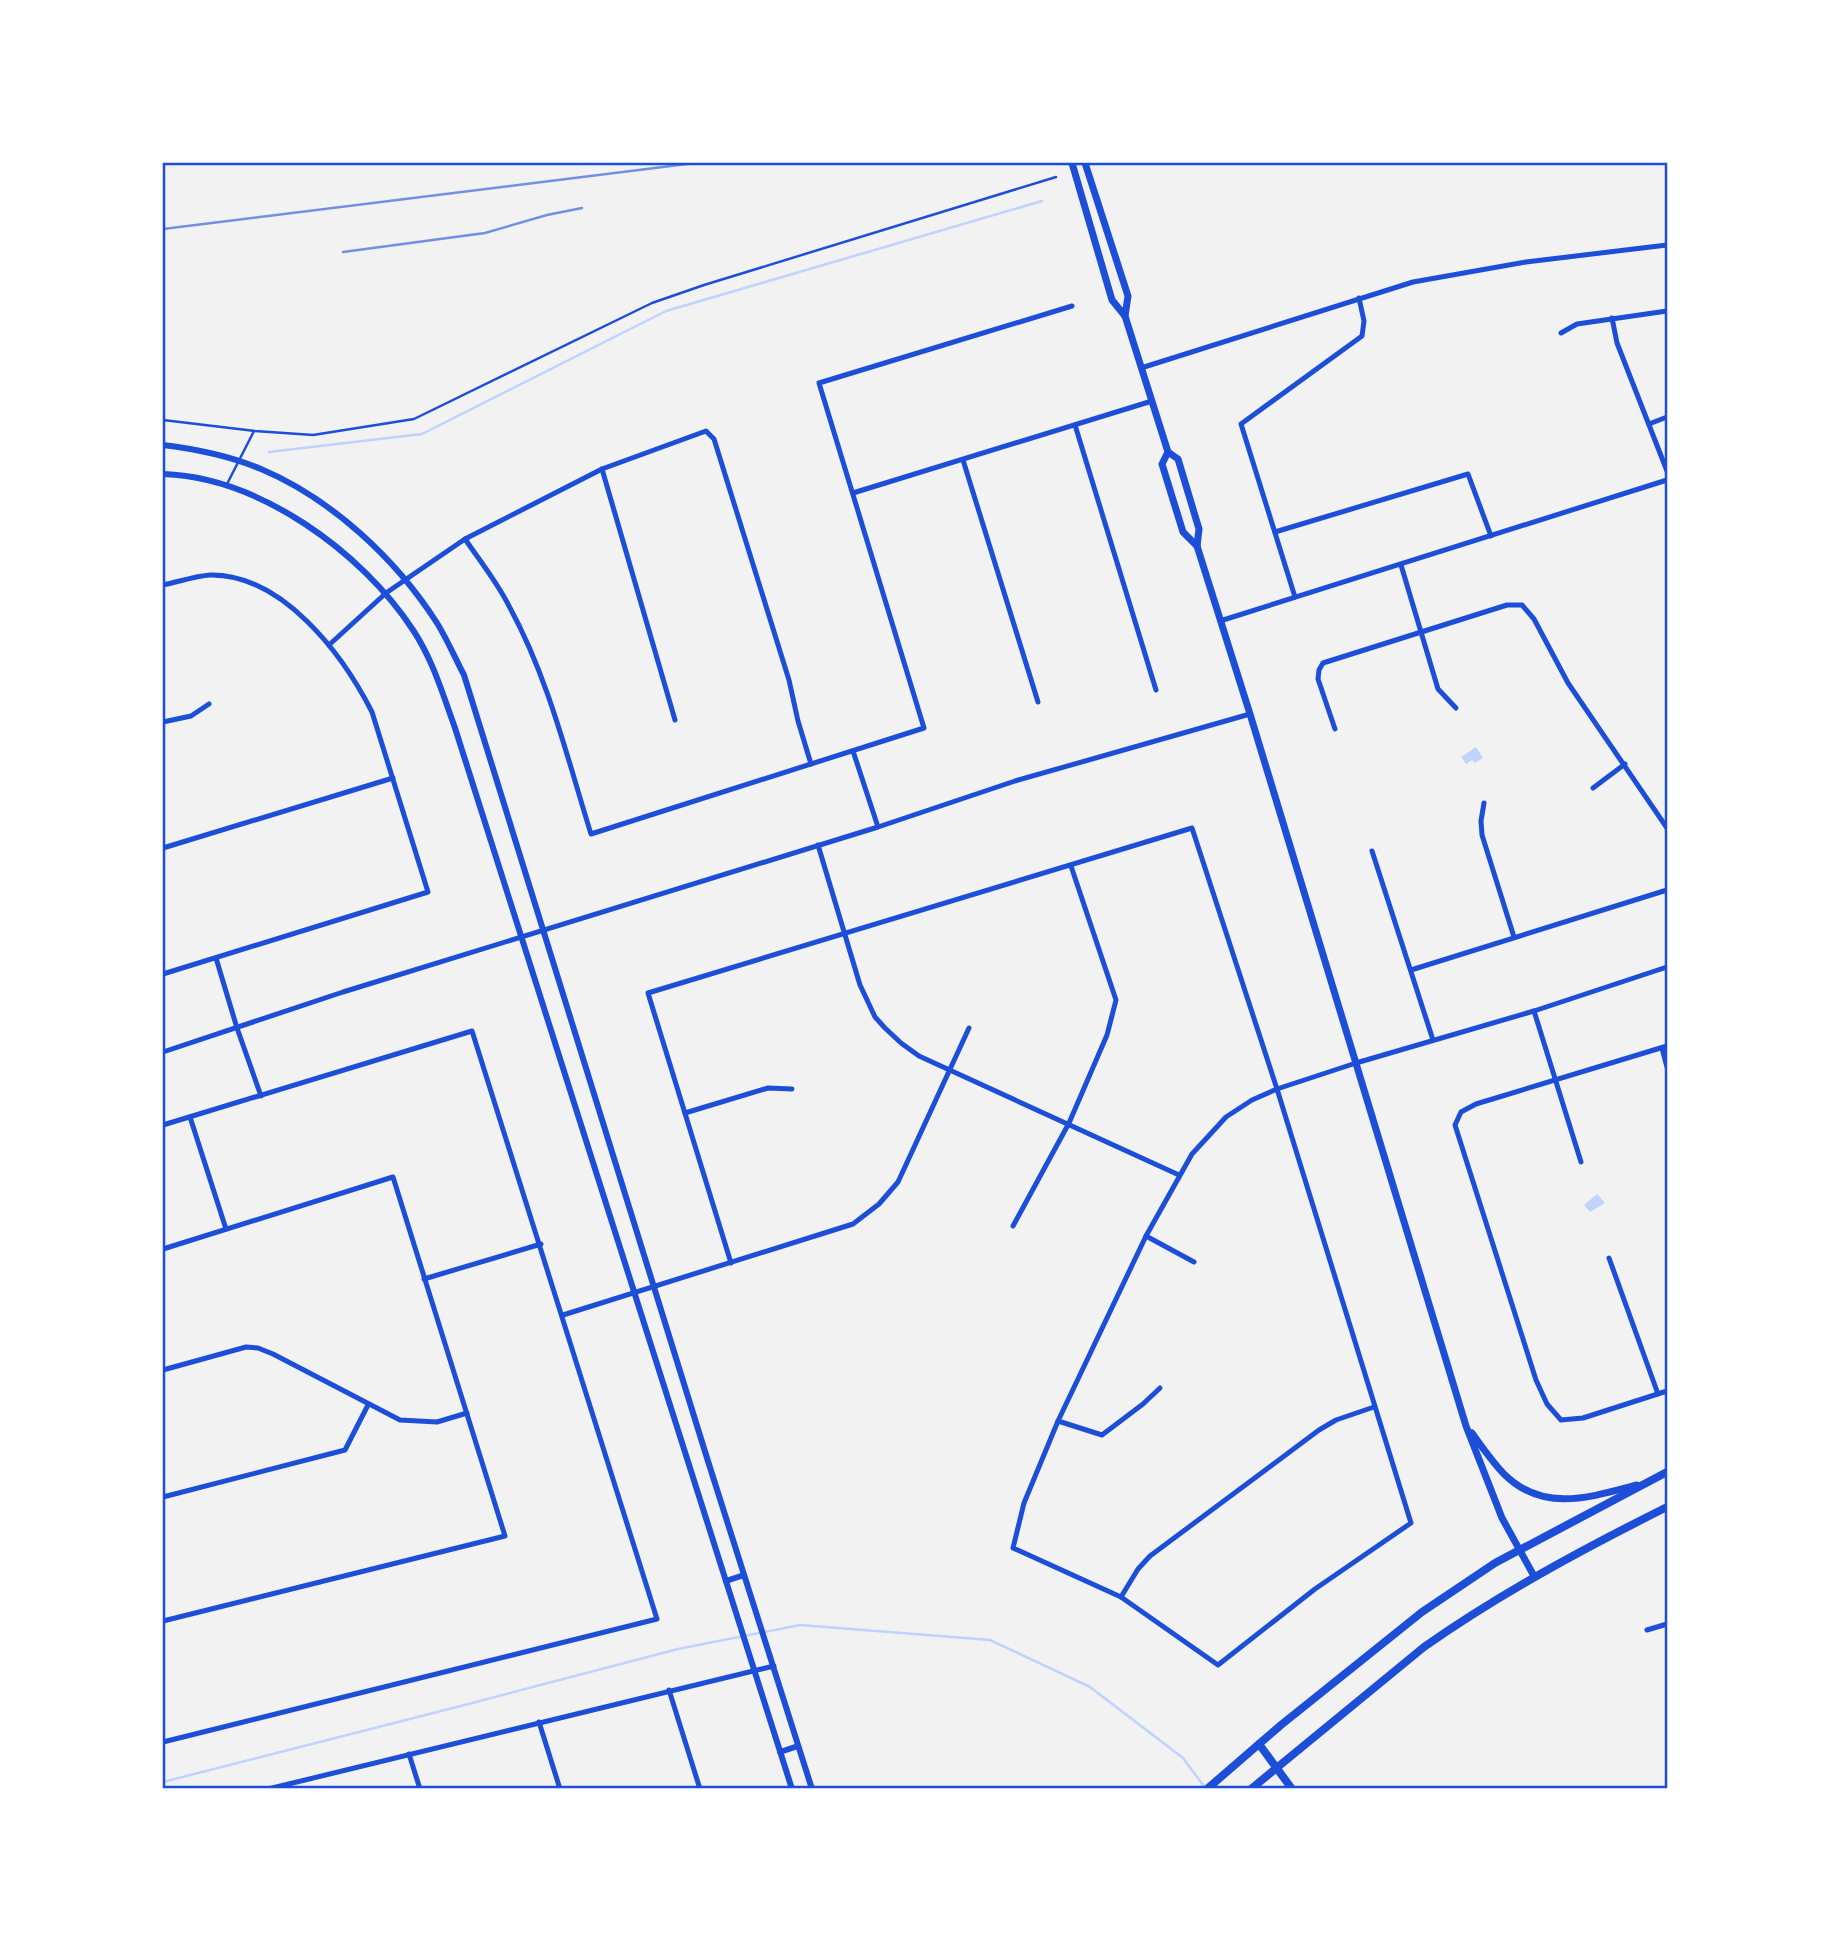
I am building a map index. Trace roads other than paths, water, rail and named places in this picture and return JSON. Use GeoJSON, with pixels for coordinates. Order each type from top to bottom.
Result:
{"type":"FeatureCollection","features":[{"type":"Feature","properties":{"kind":"main road"},"geometry":{"type":"LineString","coordinates":[[1072,163],[1112,300],[1125,316],[1168,452],[1178,459],[1199,528],[1196,546]]}},
{"type":"Feature","properties":{"kind":"main road"},"geometry":{"type":"LineString","coordinates":[[1085,163],[1128,296],[1125,316]]}},
{"type":"Feature","properties":{"kind":"main road"},"geometry":{"type":"LineString","coordinates":[[1168,452],[1163,464],[1184,533],[1196,546],[1250,714],[1466,1426],[1502,1518],[1534,1576]]}},
{"type":"Feature","properties":{"kind":"main road"},"geometry":{"type":"LineString","coordinates":[[1466,1426],[1504,1475],[1522,1489],[1540,1497],[1561,1500],[1588,1499],[1641,1485]]}},
{"type":"Feature","properties":{"kind":"main road"},"geometry":{"type":"LineString","coordinates":[[1207,1789],[1422,1612],[1518,1550],[1667,1472]]}},
{"type":"Feature","properties":{"kind":"main road"},"geometry":{"type":"LineString","coordinates":[[1251,1789],[1424,1647],[1534,1576],[1667,1507]]}},
{"type":"Feature","properties":{"kind":"main road"},"geometry":{"type":"LineString","coordinates":[[1259,1744],[1292,1789]]}},
{"type":"Feature","properties":{"kind":"street"},"geometry":{"type":"LineString","coordinates":[[1141,368],[1413,282],[1526,262],[1667,245]]}},
{"type":"Feature","properties":{"kind":"street"},"geometry":{"type":"LineString","coordinates":[[1295,597],[1241,424],[1362,336],[1364,321],[1359,298]]}},
{"type":"Feature","properties":{"kind":"street"},"geometry":{"type":"LineString","coordinates":[[465,539],[509,605],[527,642],[544,684],[591,834],[924,728],[819,383],[1072,306]]}},
{"type":"Feature","properties":{"kind":"street"},"geometry":{"type":"LineString","coordinates":[[1561,333],[1577,324],[1667,311]]}},
{"type":"Feature","properties":{"kind":"street"},"geometry":{"type":"LineString","coordinates":[[1612,318],[1617,343],[1667,471]]}},
{"type":"Feature","properties":{"kind":"street"},"geometry":{"type":"LineString","coordinates":[[853,493],[1152,401]]}},
{"type":"Feature","properties":{"kind":"street"},"geometry":{"type":"LineString","coordinates":[[1649,424],[1667,417]]}},
{"type":"Feature","properties":{"kind":"street"},"geometry":{"type":"LineString","coordinates":[[1074,425],[1156,690]]}},
{"type":"Feature","properties":{"kind":"street"},"geometry":{"type":"LineString","coordinates":[[329,645],[386,593],[465,539],[602,469],[706,430],[714,439],[731,493],[789,680],[811,764]]}},
{"type":"Feature","properties":{"kind":"street"},"geometry":{"type":"LineString","coordinates":[[163,445],[197,449],[239,461],[263,470],[319,501],[362,536],[405,579],[437,624],[464,675],[812,1789]]}},
{"type":"Feature","properties":{"kind":"street"},"geometry":{"type":"LineString","coordinates":[[963,460],[1038,702]]}},
{"type":"Feature","properties":{"kind":"street"},"geometry":{"type":"LineString","coordinates":[[602,469],[675,720]]}},
{"type":"Feature","properties":{"kind":"street"},"geometry":{"type":"LineString","coordinates":[[163,474],[206,480],[226,486],[300,521],[347,556],[386,593],[414,631],[433,666],[792,1789]]}},
{"type":"Feature","properties":{"kind":"street"},"geometry":{"type":"LineString","coordinates":[[1275,532],[1468,474],[1491,536]]}},
{"type":"Feature","properties":{"kind":"street"},"geometry":{"type":"LineString","coordinates":[[1220,621],[1667,480]]}},
{"type":"Feature","properties":{"kind":"street"},"geometry":{"type":"LineString","coordinates":[[1401,565],[1419,633],[1438,689],[1456,708]]}},
{"type":"Feature","properties":{"kind":"street"},"geometry":{"type":"LineString","coordinates":[[163,585],[210,575],[251,584],[273,594],[291,607],[329,645],[358,685],[372,712],[428,892],[163,974]]}},
{"type":"Feature","properties":{"kind":"street"},"geometry":{"type":"LineString","coordinates":[[1335,729],[1318,679],[1323,663],[1507,605],[1522,605],[1534,619],[1568,683],[1667,828]]}},
{"type":"Feature","properties":{"kind":"street"},"geometry":{"type":"LineString","coordinates":[[163,722],[191,716],[209,704]]}},
{"type":"Feature","properties":{"kind":"street"},"geometry":{"type":"LineString","coordinates":[[163,1052],[343,992],[878,827],[1015,781],[1250,714]]}},
{"type":"Feature","properties":{"kind":"street"},"geometry":{"type":"LineString","coordinates":[[853,751],[878,827]]}},
{"type":"Feature","properties":{"kind":"street"},"geometry":{"type":"LineString","coordinates":[[1593,788],[1625,764]]}},
{"type":"Feature","properties":{"kind":"street"},"geometry":{"type":"LineString","coordinates":[[163,848],[393,778]]}},
{"type":"Feature","properties":{"kind":"street"},"geometry":{"type":"LineString","coordinates":[[1484,803],[1482,835],[1514,937]]}},
{"type":"Feature","properties":{"kind":"street"},"geometry":{"type":"LineString","coordinates":[[731,1263],[648,993],[1192,828],[1277,1089],[1411,1523],[1315,1589],[1218,1665],[1121,1597],[1013,1548],[1024,1503],[1058,1421],[1146,1237],[1192,1154],[1226,1118],[1252,1100],[1277,1089],[1534,1011],[1667,967]]}},
{"type":"Feature","properties":{"kind":"street"},"geometry":{"type":"LineString","coordinates":[[818,845],[860,985],[875,1017],[901,1043],[919,1056],[1179,1175]]}},
{"type":"Feature","properties":{"kind":"street"},"geometry":{"type":"LineString","coordinates":[[1372,850],[1433,1040]]}},
{"type":"Feature","properties":{"kind":"street"},"geometry":{"type":"LineString","coordinates":[[1013,1226],[1069,1123],[1107,1035],[1116,1000],[1071,866]]}},
{"type":"Feature","properties":{"kind":"street"},"geometry":{"type":"LineString","coordinates":[[1411,970],[1667,890]]}},
{"type":"Feature","properties":{"kind":"street"},"geometry":{"type":"LineString","coordinates":[[216,958],[261,1096]]}},
{"type":"Feature","properties":{"kind":"street"},"geometry":{"type":"LineString","coordinates":[[1534,1011],[1581,1162]]}},
{"type":"Feature","properties":{"kind":"street"},"geometry":{"type":"LineString","coordinates":[[563,1315],[853,1224],[879,1204],[898,1182],[969,1028]]}},
{"type":"Feature","properties":{"kind":"street"},"geometry":{"type":"LineString","coordinates":[[163,1125],[472,1031],[657,1619],[163,1742]]}},
{"type":"Feature","properties":{"kind":"street"},"geometry":{"type":"LineString","coordinates":[[1667,1067],[1664,1047],[1468,1108],[1457,1118],[1455,1125],[1536,1380],[1547,1404],[1561,1420],[1583,1418],[1667,1391]]}},
{"type":"Feature","properties":{"kind":"street"},"geometry":{"type":"LineString","coordinates":[[685,1113],[768,1088],[792,1089]]}},
{"type":"Feature","properties":{"kind":"street"},"geometry":{"type":"LineString","coordinates":[[190,1117],[226,1229]]}},
{"type":"Feature","properties":{"kind":"street"},"geometry":{"type":"LineString","coordinates":[[163,1249],[393,1177],[505,1536],[163,1621]]}},
{"type":"Feature","properties":{"kind":"street"},"geometry":{"type":"LineString","coordinates":[[1146,1237],[1194,1262]]}},
{"type":"Feature","properties":{"kind":"street"},"geometry":{"type":"LineString","coordinates":[[424,1279],[541,1244]]}},
{"type":"Feature","properties":{"kind":"street"},"geometry":{"type":"LineString","coordinates":[[1609,1258],[1658,1394]]}},
{"type":"Feature","properties":{"kind":"street"},"geometry":{"type":"LineString","coordinates":[[163,1370],[233,1349],[258,1348],[400,1420],[437,1422],[467,1413]]}},
{"type":"Feature","properties":{"kind":"street"},"geometry":{"type":"LineString","coordinates":[[1058,1421],[1102,1435],[1160,1388]]}},
{"type":"Feature","properties":{"kind":"street"},"geometry":{"type":"LineString","coordinates":[[163,1497],[345,1450],[368,1405]]}},
{"type":"Feature","properties":{"kind":"street"},"geometry":{"type":"LineString","coordinates":[[1121,1597],[1138,1569],[1150,1556],[1319,1430],[1336,1420],[1374,1407]]}},
{"type":"Feature","properties":{"kind":"street"},"geometry":{"type":"LineString","coordinates":[[726,1581],[744,1576]]}},
{"type":"Feature","properties":{"kind":"street"},"geometry":{"type":"LineString","coordinates":[[1647,1630],[1667,1624]]}},
{"type":"Feature","properties":{"kind":"street"},"geometry":{"type":"LineString","coordinates":[[268,1789],[774,1666]]}},
{"type":"Feature","properties":{"kind":"street"},"geometry":{"type":"LineString","coordinates":[[669,1690],[700,1789]]}},
{"type":"Feature","properties":{"kind":"street"},"geometry":{"type":"LineString","coordinates":[[539,1722],[560,1789]]}},
{"type":"Feature","properties":{"kind":"street"},"geometry":{"type":"LineString","coordinates":[[780,1752],[798,1746]]}},
{"type":"Feature","properties":{"kind":"street"},"geometry":{"type":"LineString","coordinates":[[409,1754],[420,1789]]}},
{"type":"Feature","properties":{"kind":"lane"},"geometry":{"type":"LineString","coordinates":[[163,420],[313,435],[415,419],[652,303],[1056,177]]}},
{"type":"Feature","properties":{"kind":"lane"},"geometry":{"type":"LineString","coordinates":[[226,486],[254,431]]}},
{"type":"Feature","properties":{"kind":"water"},"geometry":{"type":"Polygon","coordinates":[[[1476,747],[1483,758],[1466,764],[1461,757],[1476,747]]]}},
{"type":"Feature","properties":{"kind":"water"},"geometry":{"type":"Polygon","coordinates":[[[1597,1194],[1605,1203],[1590,1212],[1584,1205],[1597,1194]]]}},
{"type":"Feature","properties":{"kind":"waterway"},"geometry":{"type":"LineString","coordinates":[[269,452],[422,434],[666,311],[1042,201]]}},
{"type":"Feature","properties":{"kind":"waterway"},"geometry":{"type":"LineString","coordinates":[[163,1782],[678,1649],[800,1625],[990,1640],[1090,1687],[1183,1758],[1206,1789]]}},
{"type":"Feature","properties":{"kind":"railway"},"geometry":{"type":"LineString","coordinates":[[163,229],[695,163]]}},
{"type":"Feature","properties":{"kind":"railway"},"geometry":{"type":"LineString","coordinates":[[343,252],[485,233],[582,208]]}}]}
